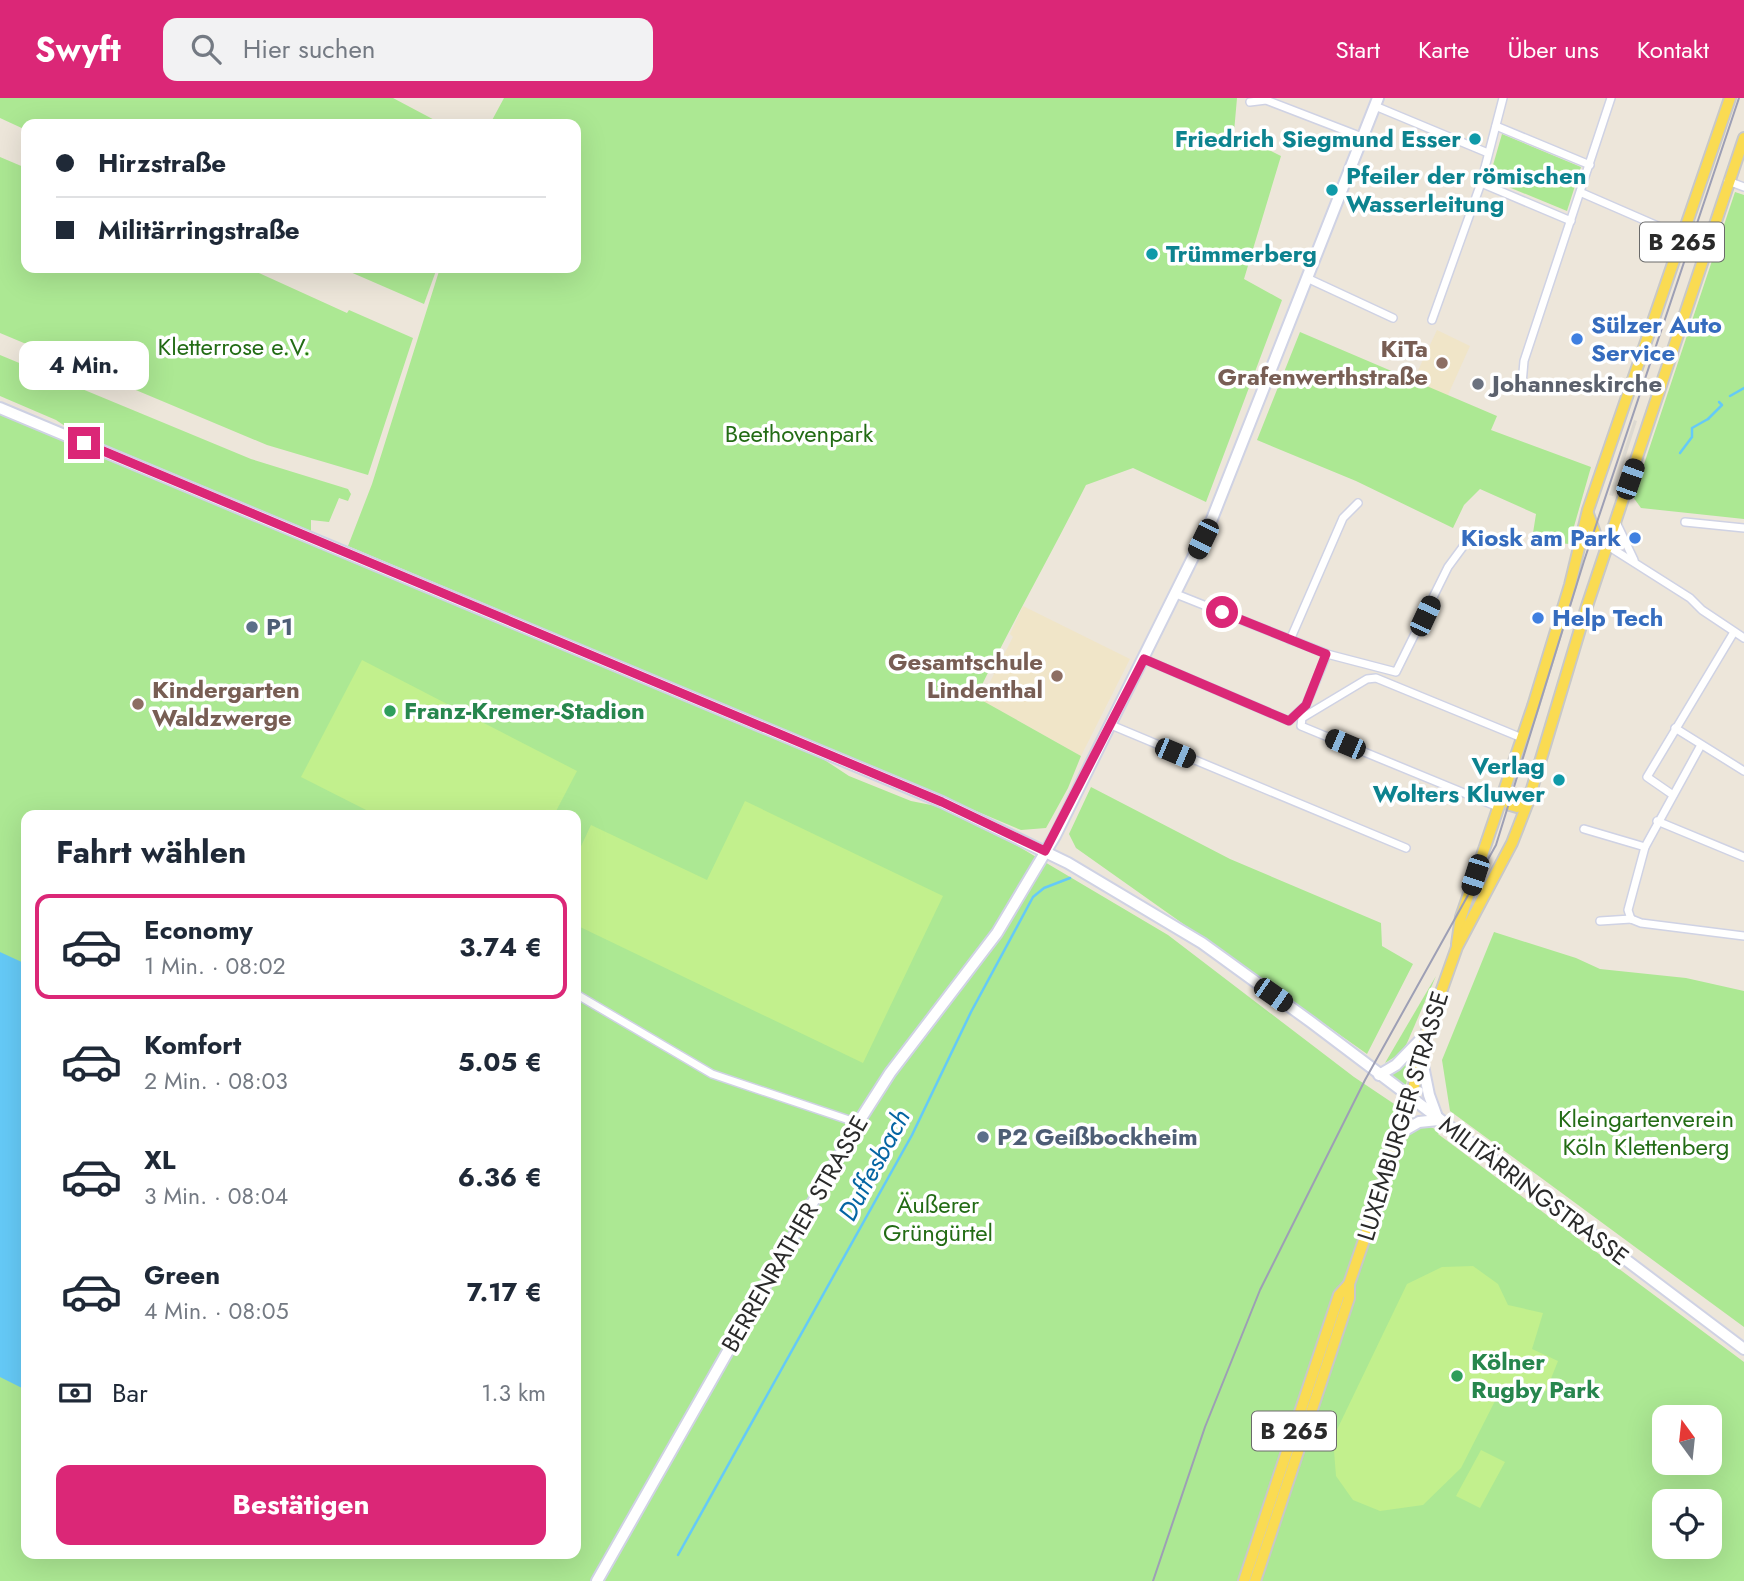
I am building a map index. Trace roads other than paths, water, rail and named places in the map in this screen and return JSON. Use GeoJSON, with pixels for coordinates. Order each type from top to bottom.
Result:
{"type":"FeatureCollection","features":[{"type":"Feature","properties":{"kind":"main road","name":"LUXEMBURGER STRASSE"},"geometry":{"type":"LineString","coordinates":[[1457,947],[1461,917],[1522,738],[1578,553],[1588,510],[1730,98]]}},
{"type":"Feature","properties":{"kind":"main road","name":"BERRENRATHER STRASSE"},"geometry":{"type":"LineString","coordinates":[[597,1581],[858,1123],[890,1073],[997,933],[1045,851],[1111,725],[1215,512],[1376,102]]}},
{"type":"Feature","properties":{"kind":"main road","name":"LUXEMBURGER STRASSE"},"geometry":{"type":"LineString","coordinates":[[1255,1581],[1346,1308],[1349,1284],[1411,1100],[1426,1034],[1457,947],[1513,843],[1528,802],[1604,544],[1616,522],[1744,138]]}},
{"type":"Feature","properties":{"kind":"main road","name":"MILITÄRRINGSTRASSE"},"geometry":{"type":"LineString","coordinates":[[0,408],[942,802],[1045,851],[1149,909],[1202,943],[1744,1349]]}},
{"type":"Feature","properties":{"kind":"main road"},"geometry":{"type":"LineString","coordinates":[[1588,510],[1592,529],[1604,544]]}},
{"type":"Feature","properties":{"kind":"main road"},"geometry":{"type":"LineString","coordinates":[[1578,553],[1588,544],[1604,544]]}},
{"type":"Feature","properties":{"kind":"main road"},"geometry":{"type":"LineString","coordinates":[[1507,779],[1507,800],[1510,805],[1517,807],[1528,802]]}},
{"type":"Feature","properties":{"kind":"main road"},"geometry":{"type":"LineString","coordinates":[[1379,1074],[1396,1065],[1426,1034]]}},
{"type":"Feature","properties":{"kind":"main road"},"geometry":{"type":"LineString","coordinates":[[1400,1133],[1419,1122],[1438,1120],[1429,1095],[1421,1054]]}},
{"type":"Feature","properties":{"kind":"main road","name":"LUXEMBURGER STRASSE"},"geometry":{"type":"LineString","coordinates":[[1244,1581],[1339,1294],[1349,1284]]}},
{"type":"Feature","properties":{"kind":"street"},"geometry":{"type":"LineString","coordinates":[[1433,320],[1480,183],[1503,98]]}},
{"type":"Feature","properties":{"kind":"street"},"geometry":{"type":"LineString","coordinates":[[1522,384],[1524,361],[1582,193],[1611,98]]}},
{"type":"Feature","properties":{"kind":"street"},"geometry":{"type":"LineString","coordinates":[[1250,102],[1266,100],[1362,137]]}},
{"type":"Feature","properties":{"kind":"street"},"geometry":{"type":"LineString","coordinates":[[1376,102],[1488,153]]}},
{"type":"Feature","properties":{"kind":"street"},"geometry":{"type":"LineString","coordinates":[[1496,126],[1590,165]]}},
{"type":"Feature","properties":{"kind":"street"},"geometry":{"type":"LineString","coordinates":[[1728,181],[1744,187]]}},
{"type":"Feature","properties":{"kind":"street"},"geometry":{"type":"LineString","coordinates":[[1480,183],[1571,221]]}},
{"type":"Feature","properties":{"kind":"street"},"geometry":{"type":"LineString","coordinates":[[1582,193],[1683,237]]}},
{"type":"Feature","properties":{"kind":"street"},"geometry":{"type":"LineString","coordinates":[[1308,279],[1393,318]]}},
{"type":"Feature","properties":{"kind":"street"},"geometry":{"type":"LineString","coordinates":[[1290,640],[1343,518],[1358,503]]}},
{"type":"Feature","properties":{"kind":"street"},"geometry":{"type":"LineString","coordinates":[[1616,522],[1635,561]]}},
{"type":"Feature","properties":{"kind":"street"},"geometry":{"type":"LineString","coordinates":[[1685,523],[1744,528]]}},
{"type":"Feature","properties":{"kind":"street"},"geometry":{"type":"LineString","coordinates":[[1176,594],[1326,654],[1396,673],[1448,566],[1465,544]]}},
{"type":"Feature","properties":{"kind":"street"},"geometry":{"type":"LineString","coordinates":[[1604,544],[1635,561],[1744,638]]}},
{"type":"Feature","properties":{"kind":"street"},"geometry":{"type":"LineString","coordinates":[[1673,795],[1647,777],[1734,632]]}},
{"type":"Feature","properties":{"kind":"street"},"geometry":{"type":"LineString","coordinates":[[1144,659],[1289,721],[1306,705],[1326,654]]}},
{"type":"Feature","properties":{"kind":"street"},"geometry":{"type":"LineString","coordinates":[[1497,807],[1301,726],[1303,718],[1311,710],[1367,679],[1384,679],[1522,738]]}},
{"type":"Feature","properties":{"kind":"street"},"geometry":{"type":"LineString","coordinates":[[1111,725],[1406,848]]}},
{"type":"Feature","properties":{"kind":"street"},"geometry":{"type":"LineString","coordinates":[[1675,728],[1744,771]]}},
{"type":"Feature","properties":{"kind":"street"},"geometry":{"type":"LineString","coordinates":[[1631,919],[1628,910],[1645,847],[1657,821],[1701,746]]}},
{"type":"Feature","properties":{"kind":"street"},"geometry":{"type":"LineString","coordinates":[[1657,821],[1744,857]]}},
{"type":"Feature","properties":{"kind":"street"},"geometry":{"type":"LineString","coordinates":[[1584,829],[1645,847]]}},
{"type":"Feature","properties":{"kind":"street"},"geometry":{"type":"LineString","coordinates":[[1600,921],[1631,919],[1744,936]]}},
{"type":"Feature","properties":{"kind":"street"},"geometry":{"type":"LineString","coordinates":[[581,997],[712,1074],[858,1123]]}},
{"type":"Feature","properties":{"kind":"water"},"geometry":{"type":"Polygon","coordinates":[[[0,952],[21,962],[21,1388],[0,1377],[0,952]]]}},
{"type":"Feature","properties":{"kind":"waterway"},"geometry":{"type":"LineString","coordinates":[[1730,396],[1744,388]]}},
{"type":"Feature","properties":{"kind":"waterway"},"geometry":{"type":"LineString","coordinates":[[1708,419],[1722,405],[1719,402]]}},
{"type":"Feature","properties":{"kind":"waterway"},"geometry":{"type":"LineString","coordinates":[[1680,453],[1692,437],[1692,428],[1708,419]]}},
{"type":"Feature","properties":{"kind":"waterway","name":"Duffesbach"},"geometry":{"type":"LineString","coordinates":[[678,1555],[912,1135],[971,1012],[1033,897],[1044,888],[1070,878]]}},
{"type":"Feature","properties":{"kind":"tram line"},"geometry":{"type":"LineString","coordinates":[[1153,1581],[1205,1427],[1260,1290],[1365,1080],[1496,845],[1584,561],[1739,98]]}},
{"type":"Feature","properties":{"kind":"place","name":"Friedrich Siegmund Esser"},"geometry":{"type":"Point","coordinates":[1475,139]}},
{"type":"Feature","properties":{"kind":"place","name":"Pfeiler der römischen Wasserleitung"},"geometry":{"type":"Point","coordinates":[1332,190]}},
{"type":"Feature","properties":{"kind":"place","name":"Trümmerberg"},"geometry":{"type":"Point","coordinates":[1152,254]}},
{"type":"Feature","properties":{"kind":"place","name":"Sülzer Auto Service"},"geometry":{"type":"Point","coordinates":[1577,339]}},
{"type":"Feature","properties":{"kind":"place","name":"KiTa Grafenwerthstraße"},"geometry":{"type":"Point","coordinates":[1442,363]}},
{"type":"Feature","properties":{"kind":"place","name":"Johanneskirche"},"geometry":{"type":"Point","coordinates":[1478,384]}},
{"type":"Feature","properties":{"kind":"place","name":"Kiosk am Park"},"geometry":{"type":"Point","coordinates":[1635,538]}},
{"type":"Feature","properties":{"kind":"place","name":"Help Tech"},"geometry":{"type":"Point","coordinates":[1538,618]}},
{"type":"Feature","properties":{"kind":"place","name":"P1"},"geometry":{"type":"Point","coordinates":[252,627]}},
{"type":"Feature","properties":{"kind":"place","name":"Gesamtschule Lindenthal"},"geometry":{"type":"Point","coordinates":[1057,676]}},
{"type":"Feature","properties":{"kind":"place","name":"Kindergarten Waldzwerge"},"geometry":{"type":"Point","coordinates":[138,704]}},
{"type":"Feature","properties":{"kind":"place","name":"Franz-Kremer-Stadion"},"geometry":{"type":"Point","coordinates":[390,711]}},
{"type":"Feature","properties":{"kind":"place","name":"Verlag Wolters Kluwer"},"geometry":{"type":"Point","coordinates":[1559,780]}},
{"type":"Feature","properties":{"kind":"place","name":"P2 Geißbockheim"},"geometry":{"type":"Point","coordinates":[983,1137]}},
{"type":"Feature","properties":{"kind":"place","name":"Kölner Rugby Park"},"geometry":{"type":"Point","coordinates":[1457,1376]}},
{"type":"Feature","properties":{"kind":"park label","name":"Kletterrose e.V."},"geometry":{"type":"Point","coordinates":[234,347]}},
{"type":"Feature","properties":{"kind":"park label","name":"Beethovenpark"},"geometry":{"type":"Point","coordinates":[799,434]}},
{"type":"Feature","properties":{"kind":"park label","name":"Kleingartenverein Köln Klettenberg"},"geometry":{"type":"Point","coordinates":[1646,1133]}},
{"type":"Feature","properties":{"kind":"park label","name":"Äußerer Grüngürtel"},"geometry":{"type":"Point","coordinates":[938,1219]}}]}
